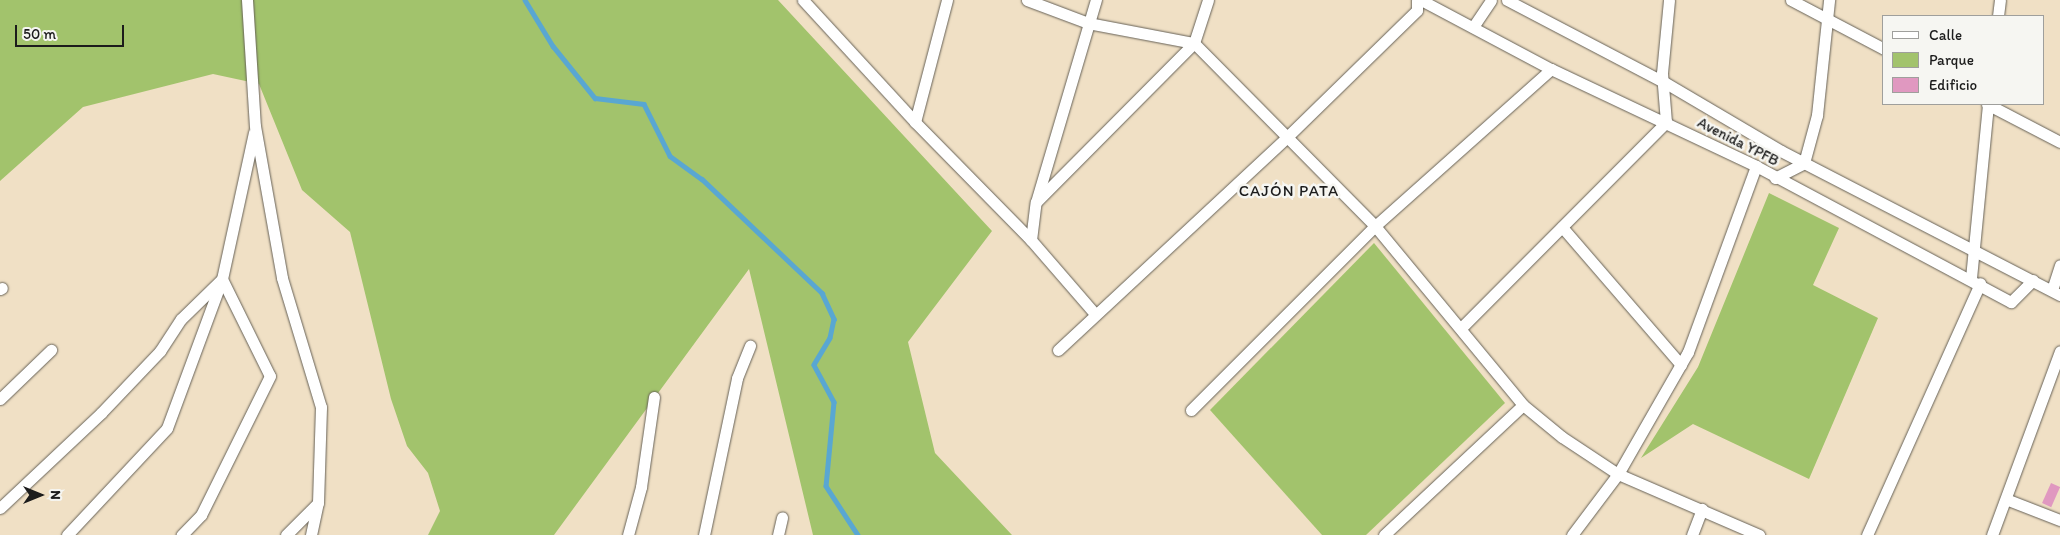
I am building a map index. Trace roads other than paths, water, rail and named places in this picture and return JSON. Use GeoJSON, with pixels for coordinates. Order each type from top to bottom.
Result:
{"type":"FeatureCollection","features":[{"type":"Feature","properties":{"kind":"street"},"geometry":{"type":"LineString","coordinates":[[247,0],[255,126],[282,278],[321,407],[318,502],[311,535]]}},
{"type":"Feature","properties":{"kind":"street"},"geometry":{"type":"LineString","coordinates":[[803,0],[915,122],[1031,240],[1095,314]]}},
{"type":"Feature","properties":{"kind":"street"},"geometry":{"type":"LineString","coordinates":[[915,122],[947,0]]}},
{"type":"Feature","properties":{"kind":"street"},"geometry":{"type":"LineString","coordinates":[[1027,0],[1088,23],[1194,43],[1375,226],[1523,405],[1562,437],[1618,474],[1759,535]]}},
{"type":"Feature","properties":{"kind":"street"},"geometry":{"type":"LineString","coordinates":[[1031,240],[1036,202],[1096,0]]}},
{"type":"Feature","properties":{"kind":"street"},"geometry":{"type":"LineString","coordinates":[[1036,202],[1194,43],[1208,0]]}},
{"type":"Feature","properties":{"kind":"street"},"geometry":{"type":"LineString","coordinates":[[1058,350],[1286,138],[1417,10],[1417,0]]}},
{"type":"Feature","properties":{"kind":"street","name":"Avenida YPFB"},"geometry":{"type":"LineString","coordinates":[[1421,0],[1551,68],[1756,166],[1976,281],[2011,302],[2033,280]]}},
{"type":"Feature","properties":{"kind":"street"},"geometry":{"type":"LineString","coordinates":[[1473,27],[1491,0]]}},
{"type":"Feature","properties":{"kind":"street","name":"Avenida YPFB"},"geometry":{"type":"LineString","coordinates":[[1507,0],[1664,82],[1804,163],[2056,292]]}},
{"type":"Feature","properties":{"kind":"street"},"geometry":{"type":"LineString","coordinates":[[1461,328],[1666,122],[1664,82],[1670,0]]}},
{"type":"Feature","properties":{"kind":"street"},"geometry":{"type":"LineString","coordinates":[[1791,0],[1882,48]]}},
{"type":"Feature","properties":{"kind":"street"},"geometry":{"type":"LineString","coordinates":[[1776,178],[1804,163],[1817,115],[1829,0]]}},
{"type":"Feature","properties":{"kind":"street"},"geometry":{"type":"LineString","coordinates":[[1998,15],[2000,0]]}},
{"type":"Feature","properties":{"kind":"street"},"geometry":{"type":"LineString","coordinates":[[1191,410],[1375,226],[1551,68]]}},
{"type":"Feature","properties":{"kind":"street"},"geometry":{"type":"LineString","coordinates":[[1867,535],[1976,281],[1972,249],[1988,105]]}},
{"type":"Feature","properties":{"kind":"street"},"geometry":{"type":"LineString","coordinates":[[1990,105],[2060,142]]}},
{"type":"Feature","properties":{"kind":"street"},"geometry":{"type":"LineString","coordinates":[[67,535],[167,428],[222,279],[255,126]]}},
{"type":"Feature","properties":{"kind":"street"},"geometry":{"type":"LineString","coordinates":[[1572,535],[1618,474],[1681,364],[1756,166]]}},
{"type":"Feature","properties":{"kind":"street"},"geometry":{"type":"LineString","coordinates":[[1562,227],[1681,364]]}},
{"type":"Feature","properties":{"kind":"street"},"geometry":{"type":"LineString","coordinates":[[2056,292],[2060,264]]}},
{"type":"Feature","properties":{"kind":"street"},"geometry":{"type":"LineString","coordinates":[[0,508],[101,413],[160,351],[181,319],[222,279]]}},
{"type":"Feature","properties":{"kind":"street"},"geometry":{"type":"LineString","coordinates":[[182,535],[202,515],[270,376],[222,279]]}},
{"type":"Feature","properties":{"kind":"street"},"geometry":{"type":"LineString","coordinates":[[704,535],[737,378],[750,346]]}},
{"type":"Feature","properties":{"kind":"street"},"geometry":{"type":"LineString","coordinates":[[0,399],[51,350]]}},
{"type":"Feature","properties":{"kind":"street"},"geometry":{"type":"LineString","coordinates":[[1992,535],[2060,351]]}},
{"type":"Feature","properties":{"kind":"street"},"geometry":{"type":"LineString","coordinates":[[628,535],[641,487],[654,397]]}},
{"type":"Feature","properties":{"kind":"street"},"geometry":{"type":"LineString","coordinates":[[1384,535],[1523,405]]}},
{"type":"Feature","properties":{"kind":"street"},"geometry":{"type":"LineString","coordinates":[[2006,499],[2060,520]]}},
{"type":"Feature","properties":{"kind":"street"},"geometry":{"type":"LineString","coordinates":[[286,535],[318,502]]}},
{"type":"Feature","properties":{"kind":"street"},"geometry":{"type":"LineString","coordinates":[[1692,535],[1702,509]]}},
{"type":"Feature","properties":{"kind":"street"},"geometry":{"type":"LineString","coordinates":[[778,535],[782,517]]}},
{"type":"Feature","properties":{"kind":"waterway"},"geometry":{"type":"LineString","coordinates":[[525,0],[553,46],[595,98],[644,104],[670,156],[702,179],[822,293],[834,319],[830,338],[814,365],[834,402],[826,486],[858,535]]}},
{"type":"Feature","properties":{"kind":"district","name":"CAJÓN PATA"},"geometry":{"type":"Point","coordinates":[1289,191]}}]}
